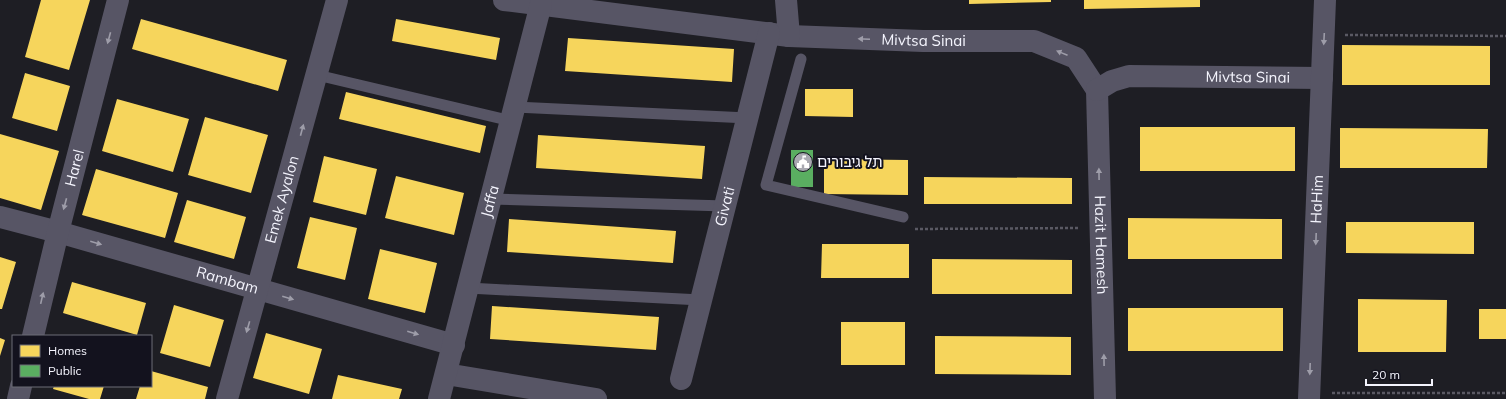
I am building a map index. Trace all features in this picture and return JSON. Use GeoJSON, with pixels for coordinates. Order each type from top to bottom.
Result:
{"type":"FeatureCollection","features":[{"type":"Feature","properties":{"kind":"street","name":"Harel"},"geometry":{"type":"LineString","coordinates":[[33,335],[58,232],[118,0]]}},
{"type":"Feature","properties":{"kind":"street","name":"Emek Ayalon"},"geometry":{"type":"LineString","coordinates":[[227,399],[259,289],[337,0]]}},
{"type":"Feature","properties":{"kind":"street","name":"Mivtsa Sinai"},"geometry":{"type":"LineString","coordinates":[[504,0],[541,4],[569,4],[779,35],[923,41],[1034,41],[1076,58],[1097,90],[1112,81],[1129,76],[1322,78]]}},
{"type":"Feature","properties":{"kind":"street","name":"Givati"},"geometry":{"type":"LineString","coordinates":[[681,379],[748,118],[779,35],[786,0]]}},
{"type":"Feature","properties":{"kind":"street","name":"HaHim"},"geometry":{"type":"LineString","coordinates":[[1309,396],[1325,35],[1325,0]]}},
{"type":"Feature","properties":{"kind":"street","name":"Jaffa"},"geometry":{"type":"LineString","coordinates":[[439,399],[541,4]]}},
{"type":"Feature","properties":{"kind":"street","name":"Hazit Hamesh"},"geometry":{"type":"LineString","coordinates":[[1097,90],[1105,399]]}},
{"type":"Feature","properties":{"kind":"street","name":"Rambam"},"geometry":{"type":"LineString","coordinates":[[0,217],[58,232],[454,345]]}},
{"type":"Feature","properties":{"kind":"street"},"geometry":{"type":"LineString","coordinates":[[446,374],[596,399]]}},
{"type":"Feature","properties":{"kind":"street"},"geometry":{"type":"LineString","coordinates":[[18,399],[22,387]]}},
{"type":"Feature","properties":{"kind":"lane"},"geometry":{"type":"LineString","coordinates":[[801,59],[766,185],[903,218]]}},
{"type":"Feature","properties":{"kind":"lane"},"geometry":{"type":"LineString","coordinates":[[317,75],[513,114],[748,118]]}},
{"type":"Feature","properties":{"kind":"lane"},"geometry":{"type":"LineString","coordinates":[[491,199],[725,206]]}},
{"type":"Feature","properties":{"kind":"lane"},"geometry":{"type":"LineString","coordinates":[[468,288],[701,300]]}},
{"type":"Feature","properties":{"kind":"path"},"geometry":{"type":"LineString","coordinates":[[1325,35],[1506,36]]}},
{"type":"Feature","properties":{"kind":"path"},"geometry":{"type":"LineString","coordinates":[[903,218],[902,229],[1100,228]]}},
{"type":"Feature","properties":{"kind":"path"},"geometry":{"type":"LineString","coordinates":[[1309,396],[1506,393]]}},
{"type":"Feature","properties":{"kind":"building: Homes"},"geometry":{"type":"Polygon","coordinates":[[[41,0],[90,0],[69,70],[25,57],[41,0]]]}},
{"type":"Feature","properties":{"kind":"building: Homes"},"geometry":{"type":"Polygon","coordinates":[[[969,0],[1051,0],[1051,2],[969,4],[969,0]]]}},
{"type":"Feature","properties":{"kind":"building: Homes"},"geometry":{"type":"Polygon","coordinates":[[[1084,0],[1200,0],[1200,7],[1084,9],[1084,0]]]}},
{"type":"Feature","properties":{"kind":"building: Homes"},"geometry":{"type":"Polygon","coordinates":[[[141,19],[287,60],[278,91],[132,49],[141,19]]]}},
{"type":"Feature","properties":{"kind":"building: Homes"},"geometry":{"type":"Polygon","coordinates":[[[396,19],[500,38],[496,60],[392,41],[396,19]]]}},
{"type":"Feature","properties":{"kind":"building: Homes"},"geometry":{"type":"Polygon","coordinates":[[[568,38],[734,49],[732,82],[565,71],[568,38]]]}},
{"type":"Feature","properties":{"kind":"building: Homes"},"geometry":{"type":"Polygon","coordinates":[[[1342,45],[1490,46],[1490,85],[1342,85],[1342,45]]]}},
{"type":"Feature","properties":{"kind":"building: Homes"},"geometry":{"type":"Polygon","coordinates":[[[25,73],[70,86],[57,131],[12,118],[25,73]]]}},
{"type":"Feature","properties":{"kind":"building: Homes"},"geometry":{"type":"Polygon","coordinates":[[[805,89],[853,89],[853,117],[805,116],[805,89]]]}},
{"type":"Feature","properties":{"kind":"building: Homes"},"geometry":{"type":"Polygon","coordinates":[[[346,92],[486,126],[480,153],[339,119],[346,92]]]}},
{"type":"Feature","properties":{"kind":"building: Homes"},"geometry":{"type":"Polygon","coordinates":[[[117,99],[189,119],[173,172],[102,151],[117,99]]]}},
{"type":"Feature","properties":{"kind":"building: Homes"},"geometry":{"type":"Polygon","coordinates":[[[205,117],[268,135],[251,193],[188,175],[205,117]]]}},
{"type":"Feature","properties":{"kind":"building: Homes"},"geometry":{"type":"Polygon","coordinates":[[[1140,127],[1295,127],[1295,171],[1140,171],[1140,127]]]}},
{"type":"Feature","properties":{"kind":"building: Homes"},"geometry":{"type":"Polygon","coordinates":[[[1340,128],[1488,129],[1487,168],[1340,168],[1340,128]]]}},
{"type":"Feature","properties":{"kind":"building: Homes"},"geometry":{"type":"Polygon","coordinates":[[[0,134],[59,151],[41,210],[0,198],[0,134]]]}},
{"type":"Feature","properties":{"kind":"building: Homes"},"geometry":{"type":"Polygon","coordinates":[[[538,135],[705,146],[702,179],[536,168],[538,135]]]}},
{"type":"Feature","properties":{"kind":"building: Homes"},"geometry":{"type":"Polygon","coordinates":[[[324,156],[377,169],[366,215],[313,202],[324,156]]]}},
{"type":"Feature","properties":{"kind":"building: Homes"},"geometry":{"type":"Polygon","coordinates":[[[824,159],[908,160],[908,195],[824,194],[824,159]]]}},
{"type":"Feature","properties":{"kind":"building: Homes"},"geometry":{"type":"Polygon","coordinates":[[[96,169],[178,193],[165,238],[82,215],[96,169]]]}},
{"type":"Feature","properties":{"kind":"building: Homes"},"geometry":{"type":"Polygon","coordinates":[[[396,176],[464,193],[454,235],[385,218],[396,176]]]}},
{"type":"Feature","properties":{"kind":"building: Homes"},"geometry":{"type":"Polygon","coordinates":[[[924,177],[1072,178],[1072,204],[924,204],[924,177]]]}},
{"type":"Feature","properties":{"kind":"building: Homes"},"geometry":{"type":"Polygon","coordinates":[[[187,200],[246,217],[234,259],[174,242],[187,200]]]}},
{"type":"Feature","properties":{"kind":"building: Homes"},"geometry":{"type":"Polygon","coordinates":[[[310,217],[357,228],[345,280],[297,268],[310,217]]]}},
{"type":"Feature","properties":{"kind":"building: Homes"},"geometry":{"type":"Polygon","coordinates":[[[1128,218],[1282,219],[1282,259],[1128,259],[1128,218]]]}},
{"type":"Feature","properties":{"kind":"building: Homes"},"geometry":{"type":"Polygon","coordinates":[[[509,219],[676,231],[673,263],[507,252],[509,219]]]}},
{"type":"Feature","properties":{"kind":"building: Homes"},"geometry":{"type":"Polygon","coordinates":[[[1346,222],[1474,222],[1474,254],[1346,253],[1346,222]]]}},
{"type":"Feature","properties":{"kind":"building: Homes"},"geometry":{"type":"Polygon","coordinates":[[[822,244],[909,244],[909,278],[821,278],[822,244]]]}},
{"type":"Feature","properties":{"kind":"building: Homes"},"geometry":{"type":"Polygon","coordinates":[[[380,249],[437,263],[425,313],[368,299],[380,249]]]}},
{"type":"Feature","properties":{"kind":"building: Homes"},"geometry":{"type":"Polygon","coordinates":[[[0,257],[16,262],[2,309],[0,309],[0,257]]]}},
{"type":"Feature","properties":{"kind":"building: Homes"},"geometry":{"type":"Polygon","coordinates":[[[932,259],[1072,260],[1072,294],[932,294],[932,259]]]}},
{"type":"Feature","properties":{"kind":"building: Homes"},"geometry":{"type":"Polygon","coordinates":[[[72,282],[146,303],[137,335],[63,313],[72,282]]]}},
{"type":"Feature","properties":{"kind":"building: Homes"},"geometry":{"type":"Polygon","coordinates":[[[1358,299],[1447,300],[1446,352],[1358,352],[1358,299]]]}},
{"type":"Feature","properties":{"kind":"building: Homes"},"geometry":{"type":"Polygon","coordinates":[[[174,305],[224,320],[210,367],[160,353],[174,305]]]}},
{"type":"Feature","properties":{"kind":"building: Homes"},"geometry":{"type":"Polygon","coordinates":[[[492,306],[659,317],[656,350],[490,339],[492,306]]]}},
{"type":"Feature","properties":{"kind":"building: Homes"},"geometry":{"type":"Polygon","coordinates":[[[1128,308],[1283,308],[1283,351],[1128,351],[1128,308]]]}},
{"type":"Feature","properties":{"kind":"building: Homes"},"geometry":{"type":"Polygon","coordinates":[[[1479,309],[1506,309],[1506,339],[1479,339],[1479,309]]]}},
{"type":"Feature","properties":{"kind":"building: Homes"},"geometry":{"type":"Polygon","coordinates":[[[841,322],[905,322],[905,365],[841,365],[841,322]]]}},
{"type":"Feature","properties":{"kind":"building: Homes"},"geometry":{"type":"Polygon","coordinates":[[[266,333],[322,349],[309,394],[253,378],[266,333]]]}},
{"type":"Feature","properties":{"kind":"building: Homes"},"geometry":{"type":"Polygon","coordinates":[[[935,336],[1071,337],[1071,375],[935,374],[935,336]]]}},
{"type":"Feature","properties":{"kind":"building: Homes"},"geometry":{"type":"Polygon","coordinates":[[[0,338],[5,340],[0,356],[0,338]]]}},
{"type":"Feature","properties":{"kind":"building: Homes"},"geometry":{"type":"Polygon","coordinates":[[[152,371],[208,387],[205,399],[136,399],[140,387],[152,387],[152,371]]]}},
{"type":"Feature","properties":{"kind":"building: Homes"},"geometry":{"type":"Polygon","coordinates":[[[338,375],[402,389],[399,399],[332,399],[338,375]]]}},
{"type":"Feature","properties":{"kind":"building: Homes"},"geometry":{"type":"Polygon","coordinates":[[[54,387],[104,387],[100,399],[89,399],[53,389],[54,387]]]}},
{"type":"Feature","properties":{"kind":"building: Public"},"geometry":{"type":"Polygon","coordinates":[[[791,150],[813,150],[813,187],[791,187],[791,150]]]}},
{"type":"Feature","properties":{"kind":"place","name":"תל גיבורים"},"geometry":{"type":"Point","coordinates":[803,162]}}]}
